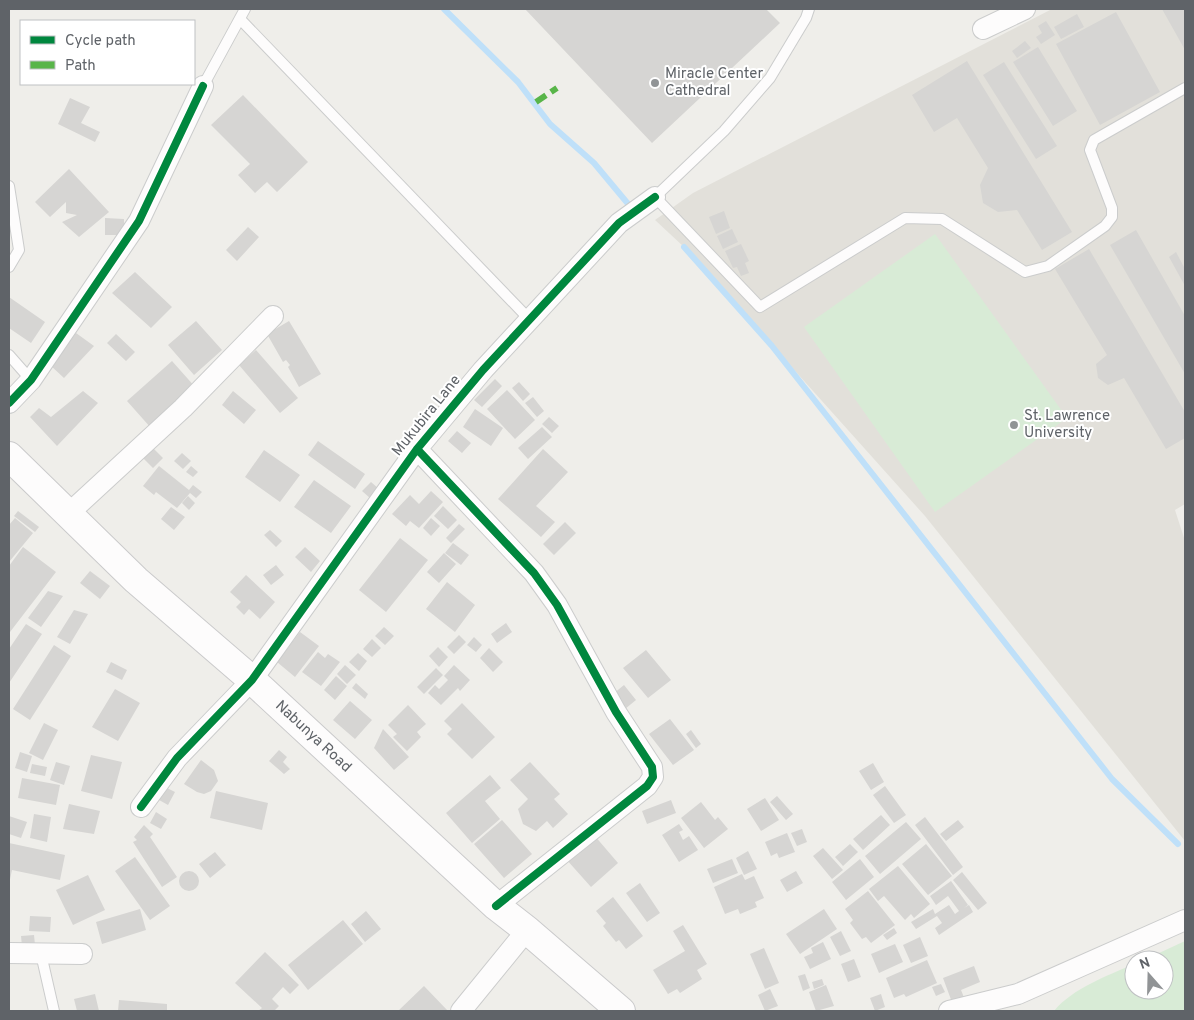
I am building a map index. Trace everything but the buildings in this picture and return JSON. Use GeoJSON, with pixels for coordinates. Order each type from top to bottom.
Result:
{"type":"FeatureCollection","features":[{"type":"Feature","properties":{"kind":"main road","name":"Nabunya Road"},"geometry":{"type":"LineString","coordinates":[[9,456],[136,580],[252,680],[496,906],[528,930],[620,1011]]}},
{"type":"Feature","properties":{"kind":"street"},"geometry":{"type":"LineString","coordinates":[[983,29],[1025,9]]}},
{"type":"Feature","properties":{"kind":"street"},"geometry":{"type":"LineString","coordinates":[[9,403],[31,380],[138,221],[203,86]]}},
{"type":"Feature","properties":{"kind":"street","name":"Mukubira Lane"},"geometry":{"type":"LineString","coordinates":[[142,807],[177,758],[252,680],[417,449],[483,370],[619,223],[655,197]]}},
{"type":"Feature","properties":{"kind":"street"},"geometry":{"type":"LineString","coordinates":[[68,514],[183,408],[273,316]]}},
{"type":"Feature","properties":{"kind":"street"},"geometry":{"type":"LineString","coordinates":[[417,449],[534,573],[557,605],[616,712],[652,767],[653,777],[647,786],[496,906]]}},
{"type":"Feature","properties":{"kind":"street"},"geometry":{"type":"LineString","coordinates":[[949,1011],[1018,994],[1185,920]]}},
{"type":"Feature","properties":{"kind":"street"},"geometry":{"type":"LineString","coordinates":[[461,1011],[528,930]]}},
{"type":"Feature","properties":{"kind":"street"},"geometry":{"type":"LineString","coordinates":[[9,953],[82,954]]}},
{"type":"Feature","properties":{"kind":"lane"},"geometry":{"type":"LineString","coordinates":[[203,86],[245,9]]}},
{"type":"Feature","properties":{"kind":"lane"},"geometry":{"type":"LineString","coordinates":[[809,9],[806,18],[770,78],[724,131],[655,197],[760,307],[905,218],[942,219],[1025,272],[1048,266],[1105,226],[1112,217],[1112,208],[1090,150],[1094,140],[1185,88]]}},
{"type":"Feature","properties":{"kind":"lane"},"geometry":{"type":"LineString","coordinates":[[240,19],[530,320]]}},
{"type":"Feature","properties":{"kind":"lane"},"geometry":{"type":"LineString","coordinates":[[9,186],[19,250],[9,267]]}},
{"type":"Feature","properties":{"kind":"lane"},"geometry":{"type":"LineString","coordinates":[[9,355],[31,380]]}},
{"type":"Feature","properties":{"kind":"lane"},"geometry":{"type":"LineString","coordinates":[[41,954],[54,1011]]}},
{"type":"Feature","properties":{"kind":"shaded area","name":"St. Lawrence University"},"geometry":{"type":"Polygon","coordinates":[[[1052,9],[1185,9],[1185,504],[1175,510],[1185,541],[1185,841],[925,516],[684,247],[655,220],[693,193],[1052,9]]]}},
{"type":"Feature","properties":{"kind":"green space"},"geometry":{"type":"Polygon","coordinates":[[[935,234],[1067,418],[935,512],[804,327],[935,234]]]}},
{"type":"Feature","properties":{"kind":"green space"},"geometry":{"type":"Polygon","coordinates":[[[1185,941],[1185,1011],[1054,1011],[1081,989],[1124,968],[1124,1000],[1174,1000],[1174,950],[1166,950],[1185,941]]]}},
{"type":"Feature","properties":{"kind":"waterway"},"geometry":{"type":"LineString","coordinates":[[444,9],[518,82],[550,124],[594,163],[629,205]]}},
{"type":"Feature","properties":{"kind":"waterway"},"geometry":{"type":"LineString","coordinates":[[684,247],[772,346],[1112,779],[1178,844]]}},
{"type":"Feature","properties":{"kind":"marked path"},"geometry":{"type":"LineString","coordinates":[[536,102],[557,88]]}},
{"type":"Feature","properties":{"kind":"cycle path"},"geometry":{"type":"LineString","coordinates":[[9,403],[31,380],[139,221],[203,86]]}},
{"type":"Feature","properties":{"kind":"cycle path"},"geometry":{"type":"LineString","coordinates":[[141,807],[177,758],[252,680],[417,449],[483,370],[619,223],[655,197]]}},
{"type":"Feature","properties":{"kind":"cycle path"},"geometry":{"type":"LineString","coordinates":[[417,449],[534,573],[557,605],[616,712],[652,767],[653,777],[647,786],[496,906]]}},
{"type":"Feature","properties":{"kind":"place","name":"Miracle Center Cathedral"},"geometry":{"type":"Point","coordinates":[655,83]}},
{"type":"Feature","properties":{"kind":"place","name":"St. Lawrence University"},"geometry":{"type":"Point","coordinates":[1014,425]}}]}
